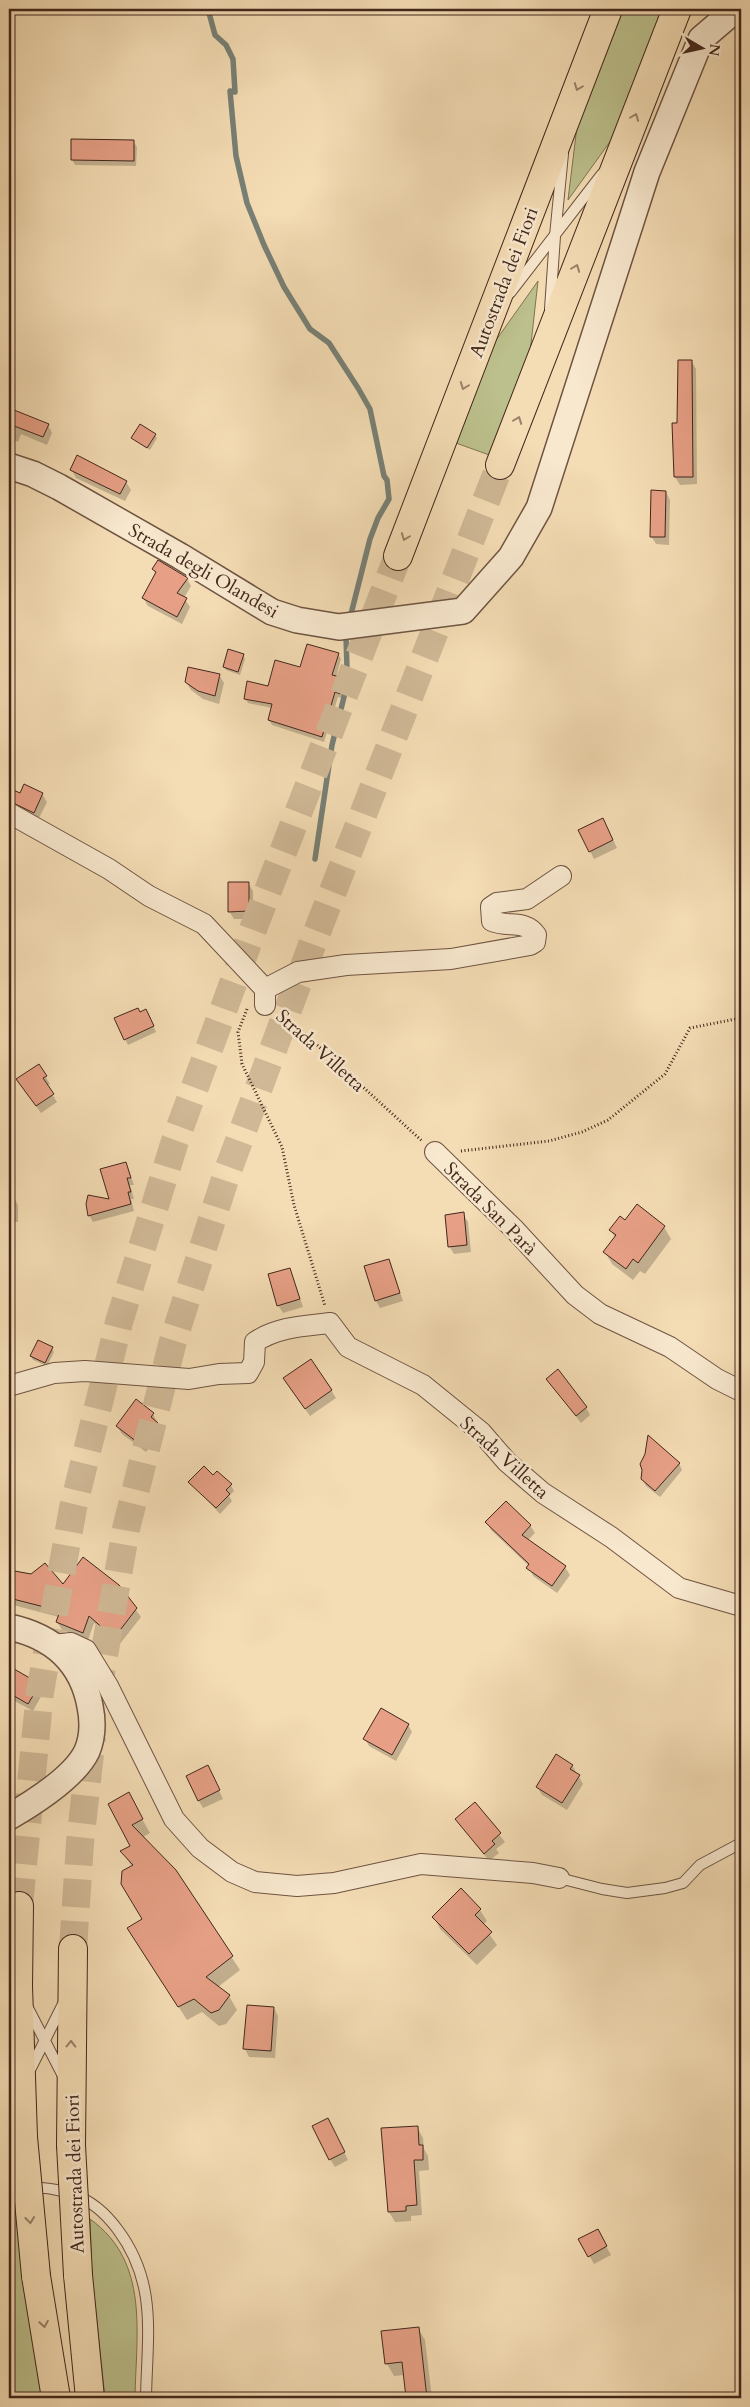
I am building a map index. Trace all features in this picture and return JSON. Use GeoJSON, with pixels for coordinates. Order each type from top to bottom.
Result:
{"type":"FeatureCollection","features":[{"type":"Feature","properties":{"kind":"highway","name":"Autostrada dei Fiori"},"geometry":{"type":"LineString","coordinates":[[398,556],[608,9]]}},
{"type":"Feature","properties":{"kind":"highway"},"geometry":{"type":"LineString","coordinates":[[500,465],[673,19]]}},
{"type":"Feature","properties":{"kind":"highway"},"geometry":{"type":"LineString","coordinates":[[19,1906],[18,1986],[23,2137],[36,2276],[56,2398]]}},
{"type":"Feature","properties":{"kind":"highway","name":"Autostrada dei Fiori"},"geometry":{"type":"LineString","coordinates":[[73,1949],[72,2145],[78,2275],[90,2398]]}},
{"type":"Feature","properties":{"kind":"street","name":"Strada degli Olandesi"},"geometry":{"type":"LineString","coordinates":[[9,466],[33,474],[59,487],[180,556],[272,612],[297,620],[339,627],[460,612],[468,606],[511,557],[539,508],[647,172],[701,38],[729,15],[741,9]]}},
{"type":"Feature","properties":{"kind":"street"},"geometry":{"type":"LineString","coordinates":[[9,813],[109,870],[149,896],[204,924],[265,997],[298,972],[346,965],[451,959],[530,945],[535,942],[536,935],[533,931],[522,924],[500,924],[492,921],[491,907],[497,903],[527,899],[561,876]]}},
{"type":"Feature","properties":{"kind":"street","name":"Strada San Parà"},"geometry":{"type":"LineString","coordinates":[[435,1152],[515,1230],[576,1295],[600,1314],[670,1347],[718,1379],[741,1391]]}},
{"type":"Feature","properties":{"kind":"street"},"geometry":{"type":"LineString","coordinates":[[9,1386],[54,1373],[85,1371],[189,1379],[219,1374],[248,1373],[254,1362],[255,1342],[262,1337],[281,1330],[330,1323]]}},
{"type":"Feature","properties":{"kind":"street","name":"Strada Villetta"},"geometry":{"type":"LineString","coordinates":[[330,1323],[348,1347],[423,1385],[481,1432],[506,1462],[543,1493],[611,1536],[679,1588],[741,1606]]}},
{"type":"Feature","properties":{"kind":"street"},"geometry":{"type":"LineString","coordinates":[[9,1627],[27,1631],[54,1645],[77,1668],[86,1687],[92,1719],[87,1752],[74,1768],[57,1785],[9,1817]]}},
{"type":"Feature","properties":{"kind":"street"},"geometry":{"type":"LineString","coordinates":[[54,1645],[71,1642],[86,1650],[108,1686],[174,1819],[200,1848],[232,1872],[255,1882],[297,1886],[334,1883],[421,1864],[524,1872],[559,1878]]}},
{"type":"Feature","properties":{"kind":"lane"},"geometry":{"type":"LineString","coordinates":[[548,339],[555,236],[568,113]]}},
{"type":"Feature","properties":{"kind":"lane"},"geometry":{"type":"LineString","coordinates":[[490,317],[624,146]]}},
{"type":"Feature","properties":{"kind":"lane"},"geometry":{"type":"LineString","coordinates":[[559,1878],[627,1893],[665,1888],[683,1883],[700,1865],[741,1843]]}},
{"type":"Feature","properties":{"kind":"lane"},"geometry":{"type":"LineString","coordinates":[[20,2091],[72,1985]]}},
{"type":"Feature","properties":{"kind":"lane"},"geometry":{"type":"LineString","coordinates":[[18,1986],[71,2090]]}},
{"type":"Feature","properties":{"kind":"lane"},"geometry":{"type":"LineString","coordinates":[[9,2196],[35,2186],[54,2188],[80,2197],[98,2209],[125,2239],[137,2261],[145,2282],[148,2312],[146,2398]]}},
{"type":"Feature","properties":{"kind":"path","name":"Strada Villetta"},"geometry":{"type":"LineString","coordinates":[[330,1323],[294,1205],[282,1147],[242,1064],[238,1032],[247,1009],[265,997],[435,1152]]}},
{"type":"Feature","properties":{"kind":"path","name":"Strada San Parà"},"geometry":{"type":"LineString","coordinates":[[435,1152],[549,1141],[582,1132],[608,1120],[665,1074],[690,1028],[741,1018]]}},
{"type":"Feature","properties":{"kind":"green space"},"geometry":{"type":"Polygon","coordinates":[[[623,9],[665,9],[617,132],[568,200],[578,118],[623,9]]]}},
{"type":"Feature","properties":{"kind":"green space"},"geometry":{"type":"Polygon","coordinates":[[[538,281],[530,353],[492,456],[456,443],[494,343],[538,281]]]}},
{"type":"Feature","properties":{"kind":"green space"},"geometry":{"type":"Polygon","coordinates":[[[17,2213],[23,2276],[42,2398],[9,2398],[9,2221],[17,2213]]]}},
{"type":"Feature","properties":{"kind":"green space"},"geometry":{"type":"Polygon","coordinates":[[[90,2219],[109,2236],[122,2256],[131,2277],[137,2324],[135,2398],[105,2398],[92,2275],[90,2219]]]}},
{"type":"Feature","properties":{"kind":"building"},"geometry":{"type":"Polygon","coordinates":[[[71,139],[134,140],[134,161],[71,160],[71,139]]]}},
{"type":"Feature","properties":{"kind":"building"},"geometry":{"type":"Polygon","coordinates":[[[678,360],[692,360],[693,477],[674,477],[672,423],[677,423],[678,360]]]}},
{"type":"Feature","properties":{"kind":"building"},"geometry":{"type":"Polygon","coordinates":[[[9,408],[49,424],[43,437],[9,424],[9,408]]]}},
{"type":"Feature","properties":{"kind":"building"},"geometry":{"type":"Polygon","coordinates":[[[140,424],[156,434],[147,448],[131,438],[140,424]]]}},
{"type":"Feature","properties":{"kind":"building"},"geometry":{"type":"Polygon","coordinates":[[[77,455],[127,481],[120,494],[70,470],[77,455]]]}},
{"type":"Feature","properties":{"kind":"building"},"geometry":{"type":"Polygon","coordinates":[[[651,490],[666,491],[665,537],[650,537],[651,490]]]}},
{"type":"Feature","properties":{"kind":"building"},"geometry":{"type":"Polygon","coordinates":[[[158,560],[188,578],[177,593],[187,598],[177,617],[142,598],[156,572],[152,569],[158,560]]]}},
{"type":"Feature","properties":{"kind":"building"},"geometry":{"type":"Polygon","coordinates":[[[307,644],[339,653],[332,675],[345,678],[340,694],[335,692],[322,737],[268,720],[272,704],[244,699],[247,681],[268,686],[275,660],[300,667],[307,644]]]}},
{"type":"Feature","properties":{"kind":"building"},"geometry":{"type":"Polygon","coordinates":[[[228,649],[244,654],[238,672],[223,667],[228,649]]]}},
{"type":"Feature","properties":{"kind":"building"},"geometry":{"type":"Polygon","coordinates":[[[188,667],[220,674],[215,696],[198,691],[185,682],[188,667]]]}},
{"type":"Feature","properties":{"kind":"building"},"geometry":{"type":"Polygon","coordinates":[[[24,784],[43,793],[34,813],[9,801],[9,788],[20,793],[24,784]]]}},
{"type":"Feature","properties":{"kind":"building"},"geometry":{"type":"Polygon","coordinates":[[[603,818],[613,840],[589,852],[578,830],[603,818]]]}},
{"type":"Feature","properties":{"kind":"building"},"geometry":{"type":"Polygon","coordinates":[[[228,882],[249,882],[249,911],[228,912],[228,882]]]}},
{"type":"Feature","properties":{"kind":"building"},"geometry":{"type":"Polygon","coordinates":[[[138,1008],[140,1012],[146,1009],[154,1026],[124,1040],[114,1018],[138,1008]]]}},
{"type":"Feature","properties":{"kind":"building"},"geometry":{"type":"Polygon","coordinates":[[[39,1064],[47,1076],[43,1078],[54,1094],[36,1106],[16,1079],[39,1064]]]}},
{"type":"Feature","properties":{"kind":"building"},"geometry":{"type":"Polygon","coordinates":[[[126,1162],[131,1178],[127,1178],[131,1192],[128,1192],[131,1204],[88,1216],[86,1204],[88,1195],[109,1199],[100,1169],[126,1162]]]}},
{"type":"Feature","properties":{"kind":"building"},"geometry":{"type":"Polygon","coordinates":[[[637,1204],[665,1226],[638,1263],[633,1259],[626,1269],[603,1252],[616,1235],[609,1230],[620,1216],[625,1220],[637,1204]]]}},
{"type":"Feature","properties":{"kind":"building"},"geometry":{"type":"Polygon","coordinates":[[[464,1212],[467,1245],[448,1247],[445,1215],[464,1212]]]}},
{"type":"Feature","properties":{"kind":"building"},"geometry":{"type":"Polygon","coordinates":[[[389,1259],[400,1293],[375,1301],[364,1266],[389,1259]]]}},
{"type":"Feature","properties":{"kind":"building"},"geometry":{"type":"Polygon","coordinates":[[[290,1268],[300,1299],[277,1306],[268,1274],[290,1268]]]}},
{"type":"Feature","properties":{"kind":"building"},"geometry":{"type":"Polygon","coordinates":[[[38,1340],[53,1347],[45,1363],[30,1356],[38,1340]]]}},
{"type":"Feature","properties":{"kind":"building"},"geometry":{"type":"Polygon","coordinates":[[[311,1359],[332,1390],[305,1409],[283,1378],[311,1359]]]}},
{"type":"Feature","properties":{"kind":"building"},"geometry":{"type":"Polygon","coordinates":[[[558,1369],[587,1407],[576,1416],[546,1379],[558,1369]]]}},
{"type":"Feature","properties":{"kind":"building"},"geometry":{"type":"Polygon","coordinates":[[[136,1399],[154,1413],[151,1417],[158,1423],[141,1445],[116,1426],[136,1399]]]}},
{"type":"Feature","properties":{"kind":"building"},"geometry":{"type":"Polygon","coordinates":[[[648,1435],[680,1463],[655,1491],[641,1479],[642,1470],[640,1464],[645,1454],[648,1435]]]}},
{"type":"Feature","properties":{"kind":"building"},"geometry":{"type":"Polygon","coordinates":[[[204,1466],[213,1475],[217,1471],[232,1484],[226,1490],[230,1494],[216,1508],[188,1482],[204,1466]]]}},
{"type":"Feature","properties":{"kind":"building"},"geometry":{"type":"Polygon","coordinates":[[[506,1501],[531,1525],[522,1535],[566,1566],[552,1586],[526,1568],[529,1564],[485,1522],[506,1501]]]}},
{"type":"Feature","properties":{"kind":"building"},"geometry":{"type":"Polygon","coordinates":[[[83,1557],[119,1585],[137,1608],[114,1638],[89,1616],[83,1633],[56,1622],[60,1611],[9,1598],[9,1570],[31,1574],[45,1563],[63,1584],[83,1557]]]}},
{"type":"Feature","properties":{"kind":"building"},"geometry":{"type":"Polygon","coordinates":[[[9,1666],[40,1684],[28,1704],[9,1693],[9,1666]]]}},
{"type":"Feature","properties":{"kind":"building"},"geometry":{"type":"Polygon","coordinates":[[[381,1708],[409,1724],[392,1755],[363,1739],[381,1708]]]}},
{"type":"Feature","properties":{"kind":"building"},"geometry":{"type":"Polygon","coordinates":[[[556,1754],[573,1765],[570,1769],[580,1775],[562,1803],[536,1787],[556,1754]]]}},
{"type":"Feature","properties":{"kind":"building"},"geometry":{"type":"Polygon","coordinates":[[[208,1765],[220,1790],[198,1801],[186,1776],[208,1765]]]}},
{"type":"Feature","properties":{"kind":"building"},"geometry":{"type":"Polygon","coordinates":[[[129,1792],[143,1819],[132,1825],[176,1870],[233,1956],[206,1977],[230,1995],[219,2010],[211,2013],[194,1999],[178,2007],[127,1928],[142,1919],[121,1884],[122,1871],[133,1865],[120,1851],[130,1846],[108,1804],[129,1792]]]}},
{"type":"Feature","properties":{"kind":"building"},"geometry":{"type":"Polygon","coordinates":[[[475,1802],[501,1833],[492,1841],[495,1844],[484,1854],[455,1819],[475,1802]]]}},
{"type":"Feature","properties":{"kind":"building"},"geometry":{"type":"Polygon","coordinates":[[[461,1888],[481,1909],[475,1915],[492,1932],[469,1954],[432,1917],[461,1888]]]}},
{"type":"Feature","properties":{"kind":"building"},"geometry":{"type":"Polygon","coordinates":[[[247,2005],[274,2007],[271,2051],[243,2049],[247,2005]]]}},
{"type":"Feature","properties":{"kind":"building"},"geometry":{"type":"Polygon","coordinates":[[[328,2118],[345,2152],[329,2160],[312,2126],[328,2118]]]}},
{"type":"Feature","properties":{"kind":"building"},"geometry":{"type":"Polygon","coordinates":[[[418,2126],[419,2145],[423,2145],[423,2160],[414,2160],[417,2205],[406,2206],[406,2211],[388,2212],[381,2128],[418,2126]]]}},
{"type":"Feature","properties":{"kind":"building"},"geometry":{"type":"Polygon","coordinates":[[[598,2229],[607,2246],[588,2257],[578,2239],[598,2229]]]}},
{"type":"Feature","properties":{"kind":"building"},"geometry":{"type":"Polygon","coordinates":[[[419,2327],[427,2398],[406,2398],[402,2362],[385,2364],[381,2331],[419,2327]]]}},
{"type":"Feature","properties":{"kind":"waterway"},"geometry":{"type":"LineString","coordinates":[[208,9],[215,35],[226,45],[233,59],[235,92],[230,91],[236,156],[247,203],[284,287],[310,329],[329,343],[370,409],[384,476],[387,480],[389,499],[378,518],[370,539],[351,614]]}},
{"type":"Feature","properties":{"kind":"waterway"},"geometry":{"type":"LineString","coordinates":[[315,859],[332,745],[344,697],[347,669],[346,636]]}},
{"type":"Feature","properties":{"kind":"tunnel"},"geometry":{"type":"LineString","coordinates":[[97,1696],[126,1529],[173,1341],[227,1173],[315,937],[500,465]]}},
{"type":"Feature","properties":{"kind":"tunnel"},"geometry":{"type":"LineString","coordinates":[[19,1906],[40,1692],[73,1508],[119,1322],[175,1141],[255,924],[398,556]]}},
{"type":"Feature","properties":{"kind":"tunnel"},"geometry":{"type":"LineString","coordinates":[[73,1949],[80,1843],[92,1736]]}}]}
